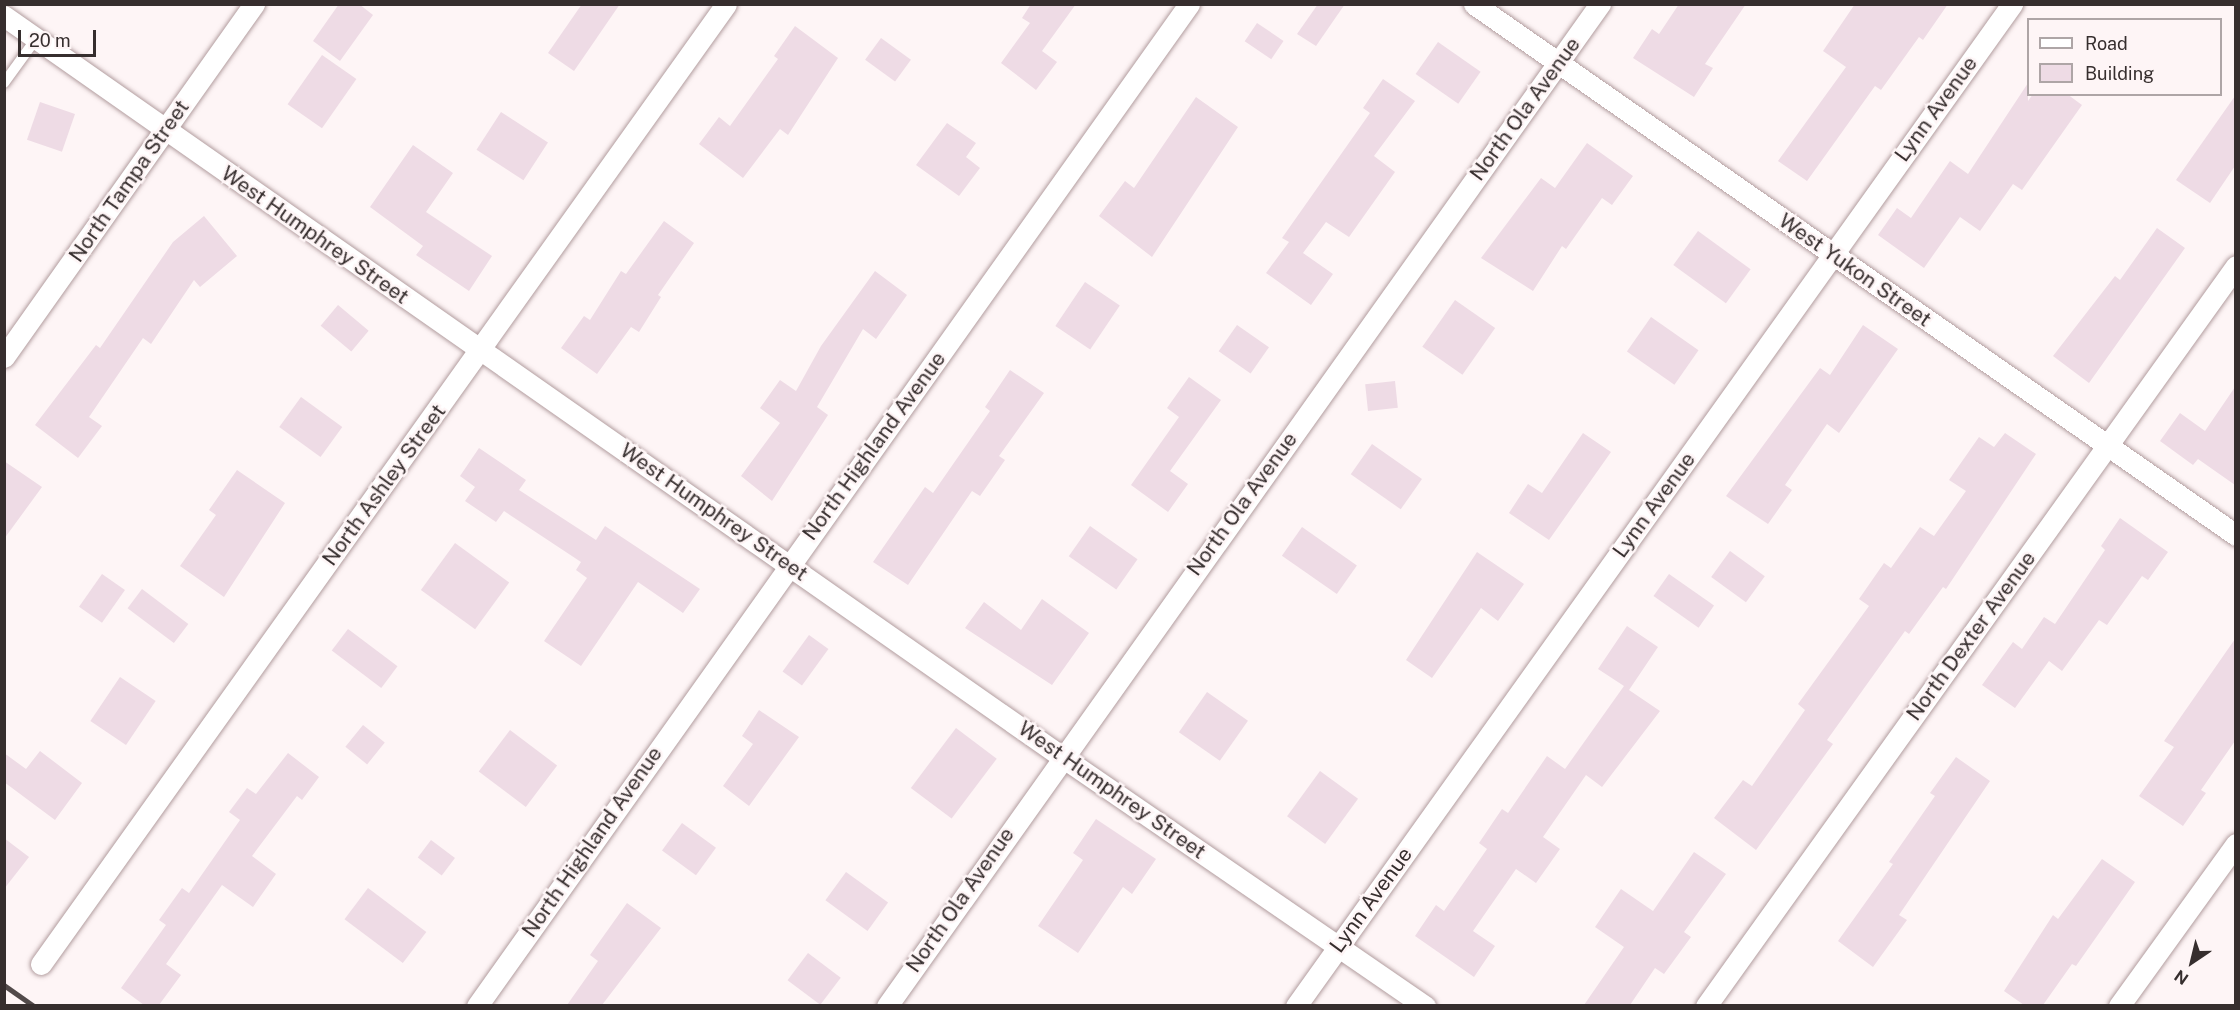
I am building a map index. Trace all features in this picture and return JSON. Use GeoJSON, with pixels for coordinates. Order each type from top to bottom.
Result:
{"type":"FeatureCollection","features":[{"type":"Feature","properties":{"kind":"street","name":"North Tampa Street"},"geometry":{"type":"LineString","coordinates":[[4,357],[254,4]]}},
{"type":"Feature","properties":{"kind":"street","name":"North Ashley Street"},"geometry":{"type":"LineString","coordinates":[[41,964],[481,351],[726,4]]}},
{"type":"Feature","properties":{"kind":"street","name":"North Highland Avenue"},"geometry":{"type":"LineString","coordinates":[[477,1005],[1189,4]]}},
{"type":"Feature","properties":{"kind":"street","name":"West Yukon Street"},"geometry":{"type":"LineString","coordinates":[[1474,4],[2235,535]]}},
{"type":"Feature","properties":{"kind":"street","name":"North Ola Avenue"},"geometry":{"type":"LineString","coordinates":[[887,1005],[1061,756],[1600,4]]}},
{"type":"Feature","properties":{"kind":"street","name":"Lynn Avenue"},"geometry":{"type":"LineString","coordinates":[[1296,1005],[2012,4]]}},
{"type":"Feature","properties":{"kind":"street","name":"West Humphrey Street"},"geometry":{"type":"LineString","coordinates":[[4,16],[1061,756],[1425,1005]]}},
{"type":"Feature","properties":{"kind":"street","name":"North Dexter Avenue"},"geometry":{"type":"LineString","coordinates":[[1706,1005],[2235,266]]}},
{"type":"Feature","properties":{"kind":"street"},"geometry":{"type":"LineString","coordinates":[[2120,1005],[2235,844]]}},
{"type":"Feature","properties":{"kind":"lane"},"geometry":{"type":"LineString","coordinates":[[4,83],[36,39]]}},
{"type":"Feature","properties":{"kind":"building"},"geometry":{"type":"Polygon","coordinates":[[[339,4],[359,4],[373,15],[340,61],[313,41],[339,4]]]}},
{"type":"Feature","properties":{"kind":"building"},"geometry":{"type":"Polygon","coordinates":[[[582,4],[620,4],[574,71],[548,53],[582,4]]]}},
{"type":"Feature","properties":{"kind":"building"},"geometry":{"type":"Polygon","coordinates":[[[1031,4],[1076,4],[1042,51],[1057,62],[1036,90],[1001,63],[1030,23],[1022,18],[1031,4]]]}},
{"type":"Feature","properties":{"kind":"building"},"geometry":{"type":"Polygon","coordinates":[[[1318,4],[1345,4],[1316,46],[1297,34],[1318,4]]]}},
{"type":"Feature","properties":{"kind":"building"},"geometry":{"type":"Polygon","coordinates":[[[1679,4],[1746,4],[1705,64],[1713,68],[1694,97],[1633,58],[1652,29],[1659,34],[1679,4]]]}},
{"type":"Feature","properties":{"kind":"building"},"geometry":{"type":"Polygon","coordinates":[[[1855,4],[1948,4],[1923,40],[1919,37],[1881,90],[1875,86],[1807,181],[1778,161],[1846,67],[1823,51],[1855,4]]]}},
{"type":"Feature","properties":{"kind":"building"},"geometry":{"type":"Polygon","coordinates":[[[1257,23],[1284,41],[1271,59],[1245,41],[1257,23]]]}},
{"type":"Feature","properties":{"kind":"building"},"geometry":{"type":"Polygon","coordinates":[[[795,26],[838,58],[788,135],[780,129],[743,178],[699,144],[719,117],[730,126],[778,59],[774,56],[795,26]]]}},
{"type":"Feature","properties":{"kind":"building"},"geometry":{"type":"Polygon","coordinates":[[[881,38],[911,60],[895,82],[865,60],[881,38]]]}},
{"type":"Feature","properties":{"kind":"building"},"geometry":{"type":"Polygon","coordinates":[[[1438,42],[1481,72],[1458,104],[1416,74],[1438,42]]]}},
{"type":"Feature","properties":{"kind":"building"},"geometry":{"type":"Polygon","coordinates":[[[322,55],[356,79],[322,128],[288,104],[322,55]]]}},
{"type":"Feature","properties":{"kind":"building"},"geometry":{"type":"Polygon","coordinates":[[[1383,79],[1415,101],[1374,156],[1395,172],[1349,237],[1326,222],[1303,253],[1333,274],[1311,305],[1266,273],[1289,242],[1282,238],[1370,113],[1363,108],[1383,79]]]}},
{"type":"Feature","properties":{"kind":"building"},"geometry":{"type":"Polygon","coordinates":[[[2027,85],[2028,101],[2032,96],[2070,96],[2082,105],[2022,190],[2013,184],[1980,231],[1960,217],[1924,268],[1878,235],[1897,208],[1911,218],[1950,161],[1968,174],[2027,85]]]}},
{"type":"Feature","properties":{"kind":"building"},"geometry":{"type":"Polygon","coordinates":[[[2235,96],[2235,166],[2210,203],[2176,180],[2235,96]]]}},
{"type":"Feature","properties":{"kind":"building"},"geometry":{"type":"Polygon","coordinates":[[[1196,97],[1238,127],[1152,257],[1099,216],[1125,181],[1134,188],[1196,97]]]}},
{"type":"Feature","properties":{"kind":"building"},"geometry":{"type":"Polygon","coordinates":[[[40,102],[75,114],[62,152],[27,140],[40,102]]]}},
{"type":"Feature","properties":{"kind":"building"},"geometry":{"type":"Polygon","coordinates":[[[501,112],[548,142],[523,180],[476,150],[501,112]]]}},
{"type":"Feature","properties":{"kind":"building"},"geometry":{"type":"Polygon","coordinates":[[[947,123],[976,143],[966,157],[980,168],[959,196],[916,165],[947,123]]]}},
{"type":"Feature","properties":{"kind":"building"},"geometry":{"type":"Polygon","coordinates":[[[1587,143],[1633,176],[1612,205],[1602,198],[1566,249],[1562,246],[1533,291],[1481,258],[1541,178],[1555,188],[1587,143]]]}},
{"type":"Feature","properties":{"kind":"building"},"geometry":{"type":"Polygon","coordinates":[[[413,145],[453,173],[426,212],[492,256],[469,291],[416,255],[423,246],[370,207],[413,145]]]}},
{"type":"Feature","properties":{"kind":"building"},"geometry":{"type":"Polygon","coordinates":[[[204,216],[237,256],[200,287],[194,280],[151,344],[143,338],[89,417],[102,426],[78,458],[35,425],[96,345],[100,348],[173,242],[204,216]]]}},
{"type":"Feature","properties":{"kind":"building"},"geometry":{"type":"Polygon","coordinates":[[[664,221],[694,243],[658,295],[661,297],[639,332],[631,327],[597,374],[561,348],[584,316],[590,320],[621,271],[626,274],[664,221]]]}},
{"type":"Feature","properties":{"kind":"building"},"geometry":{"type":"Polygon","coordinates":[[[2157,228],[2185,248],[2089,383],[2053,356],[2115,276],[2120,280],[2157,228]]]}},
{"type":"Feature","properties":{"kind":"building"},"geometry":{"type":"Polygon","coordinates":[[[1698,231],[1751,269],[1726,303],[1673,265],[1698,231]]]}},
{"type":"Feature","properties":{"kind":"building"},"geometry":{"type":"Polygon","coordinates":[[[875,271],[907,295],[876,339],[863,329],[817,407],[828,415],[772,501],[741,476],[780,423],[760,408],[780,380],[796,391],[821,346],[875,271]]]}},
{"type":"Feature","properties":{"kind":"building"},"geometry":{"type":"Polygon","coordinates":[[[1085,282],[1120,305],[1090,349],[1055,326],[1085,282]]]}},
{"type":"Feature","properties":{"kind":"building"},"geometry":{"type":"Polygon","coordinates":[[[1455,300],[1495,328],[1462,375],[1422,347],[1455,300]]]}},
{"type":"Feature","properties":{"kind":"building"},"geometry":{"type":"Polygon","coordinates":[[[338,305],[369,331],[351,351],[321,326],[338,305]]]}},
{"type":"Feature","properties":{"kind":"building"},"geometry":{"type":"Polygon","coordinates":[[[1651,317],[1699,350],[1674,385],[1627,351],[1651,317]]]}},
{"type":"Feature","properties":{"kind":"building"},"geometry":{"type":"Polygon","coordinates":[[[1237,325],[1269,347],[1251,374],[1219,351],[1237,325]]]}},
{"type":"Feature","properties":{"kind":"building"},"geometry":{"type":"Polygon","coordinates":[[[1863,325],[1898,349],[1839,433],[1827,424],[1785,485],[1792,490],[1768,524],[1726,496],[1820,368],[1830,375],[1863,325]]]}},
{"type":"Feature","properties":{"kind":"building"},"geometry":{"type":"Polygon","coordinates":[[[1010,370],[1044,393],[999,456],[1005,460],[980,496],[972,491],[908,585],[873,562],[925,487],[933,493],[990,411],[985,407],[1010,370]]]}},
{"type":"Feature","properties":{"kind":"building"},"geometry":{"type":"Polygon","coordinates":[[[1189,377],[1221,400],[1170,471],[1188,484],[1168,512],[1131,485],[1179,417],[1167,408],[1189,377]]]}},
{"type":"Feature","properties":{"kind":"building"},"geometry":{"type":"Polygon","coordinates":[[[1395,381],[1398,408],[1368,411],[1365,384],[1395,381]]]}},
{"type":"Feature","properties":{"kind":"building"},"geometry":{"type":"Polygon","coordinates":[[[2235,387],[2235,485],[2198,459],[2193,465],[2160,441],[2180,413],[2205,431],[2235,387]]]}},
{"type":"Feature","properties":{"kind":"building"},"geometry":{"type":"Polygon","coordinates":[[[301,397],[342,427],[321,457],[279,427],[301,397]]]}},
{"type":"Feature","properties":{"kind":"building"},"geometry":{"type":"Polygon","coordinates":[[[1583,433],[1611,452],[1549,540],[1509,513],[1528,484],[1542,493],[1583,433]]]}},
{"type":"Feature","properties":{"kind":"building"},"geometry":{"type":"Polygon","coordinates":[[[2005,433],[2036,454],[1946,589],[1943,587],[1909,634],[1905,631],[1827,740],[1833,744],[1756,850],[1714,818],[1743,780],[1752,786],[1805,710],[1798,704],[1869,606],[1859,599],[1884,563],[1891,568],[1920,527],[1934,536],[1966,491],[1949,480],[1979,437],[1994,447],[2005,433]]]}},
{"type":"Feature","properties":{"kind":"building"},"geometry":{"type":"Polygon","coordinates":[[[1372,444],[1422,479],[1401,509],[1351,474],[1372,444]]]}},
{"type":"Feature","properties":{"kind":"building"},"geometry":{"type":"Polygon","coordinates":[[[479,448],[526,480],[519,490],[596,540],[605,526],[700,589],[683,613],[638,582],[581,666],[544,641],[587,578],[576,570],[581,562],[504,511],[496,522],[465,501],[475,487],[460,476],[479,448]]]}},
{"type":"Feature","properties":{"kind":"building"},"geometry":{"type":"Polygon","coordinates":[[[4,461],[42,487],[4,539],[4,461]]]}},
{"type":"Feature","properties":{"kind":"building"},"geometry":{"type":"Polygon","coordinates":[[[237,470],[285,503],[224,597],[180,566],[216,515],[209,510],[237,470]]]}},
{"type":"Feature","properties":{"kind":"building"},"geometry":{"type":"Polygon","coordinates":[[[2120,518],[2168,552],[2148,580],[2142,576],[2107,625],[2099,620],[2062,671],[2049,661],[2015,708],[1982,685],[2013,642],[2022,649],[2044,617],[2055,624],[2105,550],[2101,546],[2120,518]]]}},
{"type":"Feature","properties":{"kind":"building"},"geometry":{"type":"Polygon","coordinates":[[[1090,526],[1138,559],[1116,590],[1069,556],[1090,526]]]}},
{"type":"Feature","properties":{"kind":"building"},"geometry":{"type":"Polygon","coordinates":[[[1302,527],[1357,565],[1337,594],[1282,556],[1302,527]]]}},
{"type":"Feature","properties":{"kind":"building"},"geometry":{"type":"Polygon","coordinates":[[[455,543],[509,582],[475,629],[421,590],[455,543]]]}},
{"type":"Feature","properties":{"kind":"building"},"geometry":{"type":"Polygon","coordinates":[[[1730,551],[1765,576],[1746,602],[1711,577],[1730,551]]]}},
{"type":"Feature","properties":{"kind":"building"},"geometry":{"type":"Polygon","coordinates":[[[1477,552],[1524,584],[1498,621],[1481,608],[1432,678],[1406,660],[1477,552]]]}},
{"type":"Feature","properties":{"kind":"building"},"geometry":{"type":"Polygon","coordinates":[[[102,574],[125,590],[102,623],[79,607],[102,574]]]}},
{"type":"Feature","properties":{"kind":"building"},"geometry":{"type":"Polygon","coordinates":[[[1669,574],[1714,606],[1699,628],[1654,596],[1669,574]]]}},
{"type":"Feature","properties":{"kind":"building"},"geometry":{"type":"Polygon","coordinates":[[[142,589],[188,624],[174,643],[128,608],[142,589]]]}},
{"type":"Feature","properties":{"kind":"building"},"geometry":{"type":"Polygon","coordinates":[[[1042,599],[1089,633],[1052,685],[965,628],[984,602],[1021,630],[1042,599]]]}},
{"type":"Feature","properties":{"kind":"building"},"geometry":{"type":"Polygon","coordinates":[[[1627,626],[1658,647],[1629,690],[1660,711],[1602,787],[1586,775],[1543,837],[1560,849],[1536,883],[1516,869],[1473,931],[1495,946],[1474,977],[1415,936],[1436,905],[1444,911],[1487,849],[1479,843],[1502,809],[1508,813],[1547,756],[1565,769],[1624,686],[1598,669],[1627,626]]]}},
{"type":"Feature","properties":{"kind":"building"},"geometry":{"type":"Polygon","coordinates":[[[348,629],[398,666],[381,688],[332,651],[348,629]]]}},
{"type":"Feature","properties":{"kind":"building"},"geometry":{"type":"Polygon","coordinates":[[[809,635],[828,649],[802,686],[783,671],[809,635]]]}},
{"type":"Feature","properties":{"kind":"building"},"geometry":{"type":"Polygon","coordinates":[[[2235,639],[2235,741],[2201,790],[2206,793],[2183,826],[2139,796],[2174,747],[2164,741],[2235,639]]]}},
{"type":"Feature","properties":{"kind":"building"},"geometry":{"type":"Polygon","coordinates":[[[120,677],[156,701],[126,745],[90,721],[120,677]]]}},
{"type":"Feature","properties":{"kind":"building"},"geometry":{"type":"Polygon","coordinates":[[[1207,692],[1248,721],[1220,761],[1179,732],[1207,692]]]}},
{"type":"Feature","properties":{"kind":"building"},"geometry":{"type":"Polygon","coordinates":[[[759,710],[799,737],[749,806],[723,786],[753,744],[742,736],[759,710]]]}},
{"type":"Feature","properties":{"kind":"building"},"geometry":{"type":"Polygon","coordinates":[[[363,725],[385,743],[367,764],[345,747],[363,725]]]}},
{"type":"Feature","properties":{"kind":"building"},"geometry":{"type":"Polygon","coordinates":[[[956,728],[997,759],[952,819],[911,788],[956,728]]]}},
{"type":"Feature","properties":{"kind":"building"},"geometry":{"type":"Polygon","coordinates":[[[510,730],[557,766],[526,807],[479,772],[510,730]]]}},
{"type":"Feature","properties":{"kind":"building"},"geometry":{"type":"Polygon","coordinates":[[[40,751],[82,783],[55,820],[4,782],[4,753],[26,769],[40,751]]]}},
{"type":"Feature","properties":{"kind":"building"},"geometry":{"type":"Polygon","coordinates":[[[288,753],[319,777],[302,800],[297,796],[252,856],[276,874],[253,907],[222,885],[166,964],[181,975],[159,1005],[144,1005],[121,988],[166,925],[159,920],[182,888],[189,893],[240,820],[229,812],[247,788],[256,794],[288,753]]]}},
{"type":"Feature","properties":{"kind":"building"},"geometry":{"type":"Polygon","coordinates":[[[1956,757],[1990,781],[1899,915],[1907,920],[1873,967],[1838,941],[1893,864],[1889,862],[1935,796],[1930,793],[1956,757]]]}},
{"type":"Feature","properties":{"kind":"building"},"geometry":{"type":"Polygon","coordinates":[[[1320,771],[1358,799],[1325,844],[1287,816],[1320,771]]]}},
{"type":"Feature","properties":{"kind":"building"},"geometry":{"type":"Polygon","coordinates":[[[1096,819],[1156,859],[1132,894],[1123,887],[1078,953],[1038,926],[1083,860],[1073,853],[1096,819]]]}},
{"type":"Feature","properties":{"kind":"building"},"geometry":{"type":"Polygon","coordinates":[[[682,823],[716,848],[696,875],[662,851],[682,823]]]}},
{"type":"Feature","properties":{"kind":"building"},"geometry":{"type":"Polygon","coordinates":[[[4,838],[29,857],[4,889],[4,838]]]}},
{"type":"Feature","properties":{"kind":"building"},"geometry":{"type":"Polygon","coordinates":[[[431,840],[455,858],[442,876],[418,858],[431,840]]]}},
{"type":"Feature","properties":{"kind":"building"},"geometry":{"type":"Polygon","coordinates":[[[1694,852],[1726,874],[1684,932],[1691,937],[1664,974],[1655,968],[1630,1005],[1584,1005],[1624,947],[1595,927],[1621,889],[1653,911],[1694,852]]]}},
{"type":"Feature","properties":{"kind":"building"},"geometry":{"type":"Polygon","coordinates":[[[2102,859],[2135,882],[2076,966],[2072,964],[2043,1005],[2024,1005],[2004,991],[2053,915],[2058,919],[2102,859]]]}},
{"type":"Feature","properties":{"kind":"building"},"geometry":{"type":"Polygon","coordinates":[[[846,872],[888,903],[867,931],[825,900],[846,872]]]}},
{"type":"Feature","properties":{"kind":"building"},"geometry":{"type":"Polygon","coordinates":[[[368,888],[426,932],[403,963],[345,919],[368,888]]]}},
{"type":"Feature","properties":{"kind":"building"},"geometry":{"type":"Polygon","coordinates":[[[627,903],[661,928],[602,1005],[567,1005],[598,961],[590,955],[627,903]]]}},
{"type":"Feature","properties":{"kind":"building"},"geometry":{"type":"Polygon","coordinates":[[[808,953],[841,978],[820,1005],[788,980],[808,953]]]}},
{"type":"Feature","properties":{"kind":"railway"},"geometry":{"type":"LineString","coordinates":[[4,985],[34,1006]]}}]}
